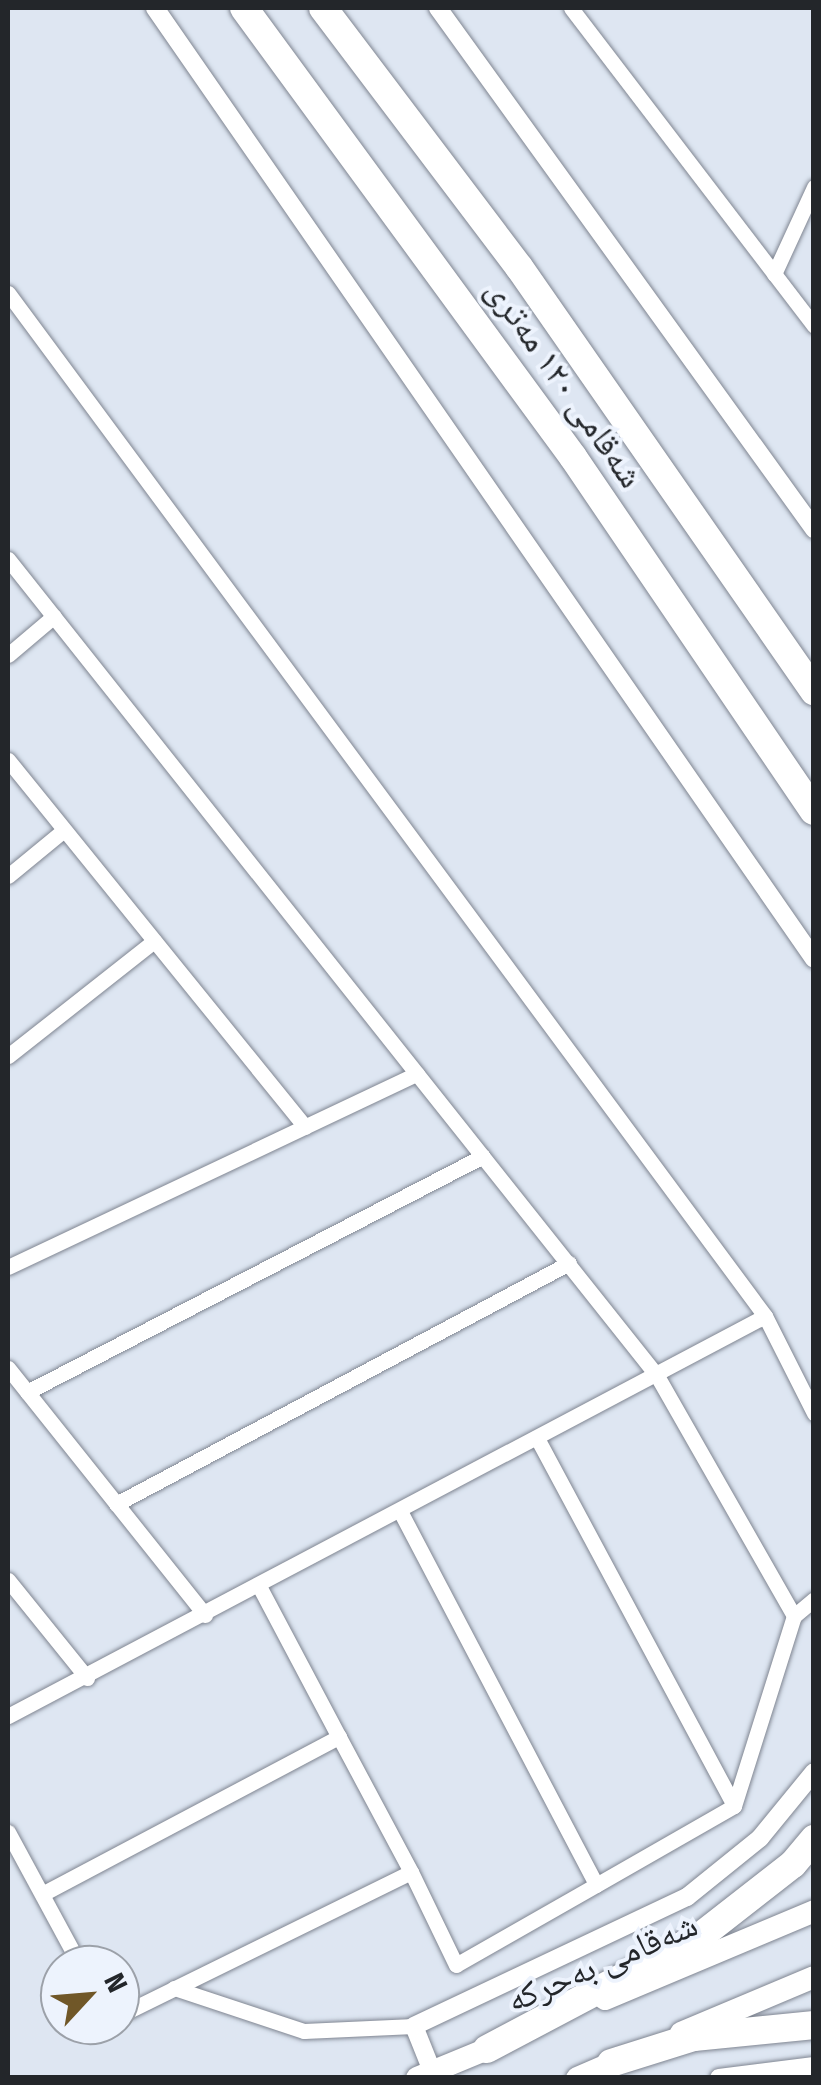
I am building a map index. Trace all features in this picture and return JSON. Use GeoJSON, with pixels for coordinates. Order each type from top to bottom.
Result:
{"type":"FeatureCollection","features":[{"type":"Feature","properties":{"kind":"highway","name":"شەقامی ١٢٠ مەتری"},"geometry":{"type":"LineString","coordinates":[[244,8],[573,458],[814,811]]}},
{"type":"Feature","properties":{"kind":"highway","name":"شەقامی ١٢٠ مەتری"},"geometry":{"type":"LineString","coordinates":[[323,8],[518,267],[814,691]]}},
{"type":"Feature","properties":{"kind":"highway"},"geometry":{"type":"LineString","coordinates":[[487,2049],[702,1935],[793,1864],[814,1839]]}},
{"type":"Feature","properties":{"kind":"highway"},"geometry":{"type":"LineString","coordinates":[[612,2063],[694,2037],[814,2025]]}},
{"type":"Feature","properties":{"kind":"main road","name":"شەقامی بەحرکە"},"geometry":{"type":"LineString","coordinates":[[424,2074],[814,1910]]}},
{"type":"Feature","properties":{"kind":"main road"},"geometry":{"type":"LineString","coordinates":[[577,2078],[814,1976]]}},
{"type":"Feature","properties":{"kind":"street"},"geometry":{"type":"LineString","coordinates":[[155,8],[814,959]]}},
{"type":"Feature","properties":{"kind":"street"},"geometry":{"type":"LineString","coordinates":[[438,8],[814,530]]}},
{"type":"Feature","properties":{"kind":"street"},"geometry":{"type":"LineString","coordinates":[[570,8],[814,326]]}},
{"type":"Feature","properties":{"kind":"street"},"geometry":{"type":"LineString","coordinates":[[774,274],[814,187]]}},
{"type":"Feature","properties":{"kind":"street"},"geometry":{"type":"LineString","coordinates":[[8,292],[764,1316],[814,1413]]}},
{"type":"Feature","properties":{"kind":"street"},"geometry":{"type":"LineString","coordinates":[[8,559],[656,1374],[794,1616]]}},
{"type":"Feature","properties":{"kind":"street"},"geometry":{"type":"LineString","coordinates":[[8,655],[54,616]]}},
{"type":"Feature","properties":{"kind":"street"},"geometry":{"type":"LineString","coordinates":[[8,760],[305,1127]]}},
{"type":"Feature","properties":{"kind":"street"},"geometry":{"type":"LineString","coordinates":[[8,876],[64,830]]}},
{"type":"Feature","properties":{"kind":"street"},"geometry":{"type":"LineString","coordinates":[[8,1056],[154,941]]}},
{"type":"Feature","properties":{"kind":"street"},"geometry":{"type":"LineString","coordinates":[[8,1266],[417,1074]]}},
{"type":"Feature","properties":{"kind":"street"},"geometry":{"type":"LineString","coordinates":[[27,1392],[483,1156]]}},
{"type":"Feature","properties":{"kind":"street"},"geometry":{"type":"LineString","coordinates":[[116,1504],[569,1263]]}},
{"type":"Feature","properties":{"kind":"street"},"geometry":{"type":"LineString","coordinates":[[8,1716],[87,1678],[764,1316]]}},
{"type":"Feature","properties":{"kind":"street"},"geometry":{"type":"LineString","coordinates":[[8,1368],[204,1615]]}},
{"type":"Feature","properties":{"kind":"street"},"geometry":{"type":"LineString","coordinates":[[537,1438],[734,1806]]}},
{"type":"Feature","properties":{"kind":"street"},"geometry":{"type":"LineString","coordinates":[[400,1511],[596,1885]]}},
{"type":"Feature","properties":{"kind":"street"},"geometry":{"type":"LineString","coordinates":[[8,1580],[87,1678]]}},
{"type":"Feature","properties":{"kind":"street"},"geometry":{"type":"LineString","coordinates":[[259,1586],[456,1965],[734,1806],[794,1616],[814,1599]]}},
{"type":"Feature","properties":{"kind":"street"},"geometry":{"type":"LineString","coordinates":[[44,1893],[339,1737]]}},
{"type":"Feature","properties":{"kind":"street"},"geometry":{"type":"LineString","coordinates":[[174,1988],[304,2031],[414,2026],[686,1897],[760,1838],[814,1772]]}},
{"type":"Feature","properties":{"kind":"street"},"geometry":{"type":"LineString","coordinates":[[8,1832],[70,1945]]}},
{"type":"Feature","properties":{"kind":"street"},"geometry":{"type":"LineString","coordinates":[[140,2005],[411,1872]]}},
{"type":"Feature","properties":{"kind":"street"},"geometry":{"type":"LineString","coordinates":[[414,2026],[424,2074]]}},
{"type":"Feature","properties":{"kind":"street"},"geometry":{"type":"LineString","coordinates":[[718,2078],[814,2066]]}}]}
